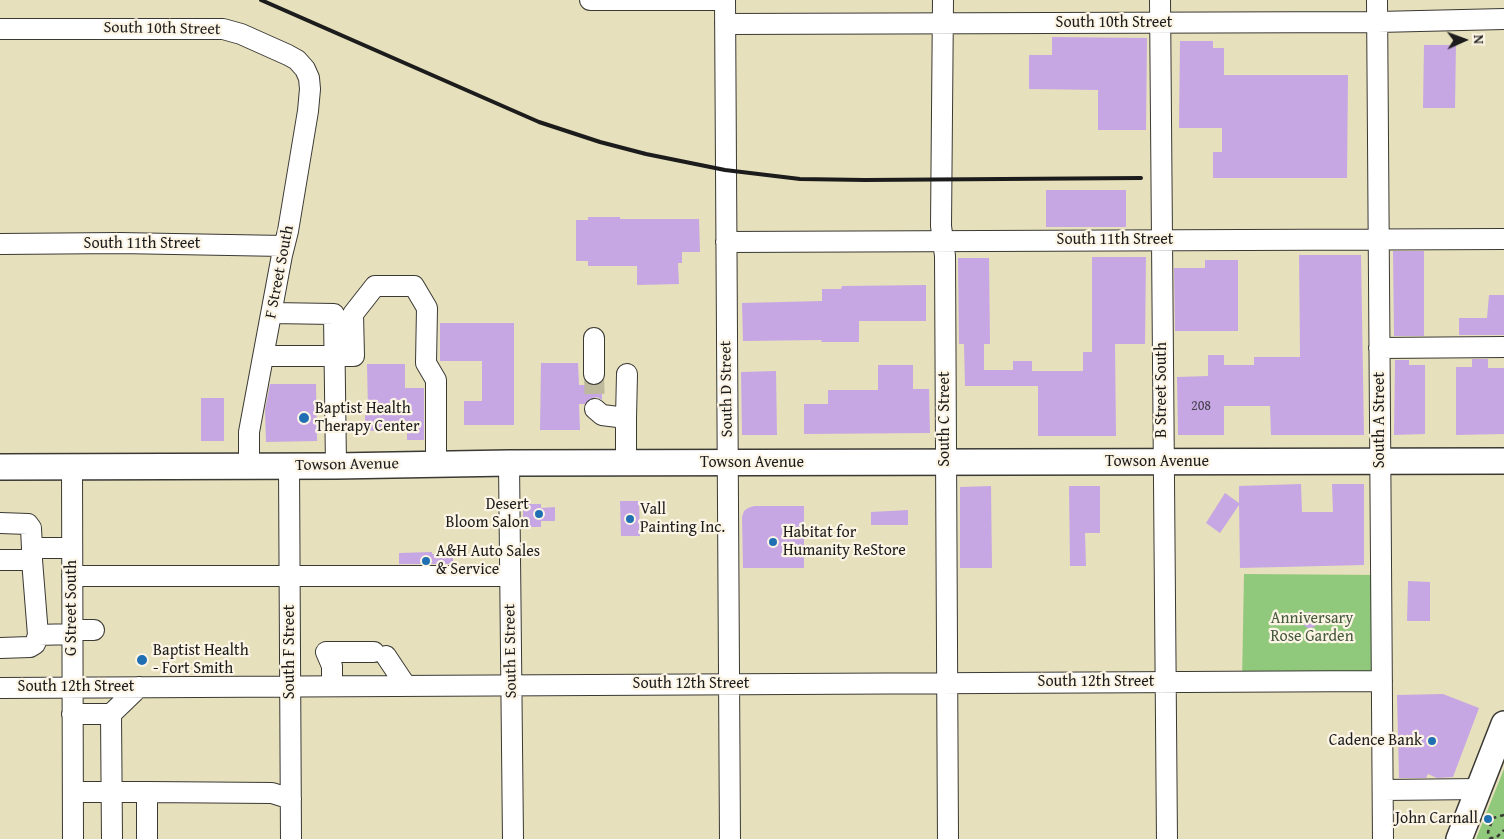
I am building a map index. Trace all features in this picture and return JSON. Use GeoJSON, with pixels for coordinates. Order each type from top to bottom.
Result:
{"type":"FeatureCollection","features":[{"type":"Feature","properties":{"kind":"main road","name":"Towson Avenue"},"geometry":{"type":"LineString","coordinates":[[0,467],[336,466],[509,463],[1504,461]]}},
{"type":"Feature","properties":{"kind":"main road"},"geometry":{"type":"LineString","coordinates":[[1459,839],[1504,724]]}},
{"type":"Feature","properties":{"kind":"street"},"geometry":{"type":"LineString","coordinates":[[590,0],[725,0]]}},
{"type":"Feature","properties":{"kind":"street","name":"South D Street"},"geometry":{"type":"LineString","coordinates":[[725,0],[730,839]]}},
{"type":"Feature","properties":{"kind":"street","name":"South C Street"},"geometry":{"type":"LineString","coordinates":[[943,0],[941,226],[945,256],[948,839]]}},
{"type":"Feature","properties":{"kind":"street","name":"B Street South"},"geometry":{"type":"LineString","coordinates":[[1160,0],[1166,839]]}},
{"type":"Feature","properties":{"kind":"street","name":"South A Street"},"geometry":{"type":"LineString","coordinates":[[1377,0],[1383,839]]}},
{"type":"Feature","properties":{"kind":"street","name":"South 10th Street"},"geometry":{"type":"LineString","coordinates":[[725,24],[1378,22],[1504,19]]}},
{"type":"Feature","properties":{"kind":"street","name":"South 10th Street"},"geometry":{"type":"LineString","coordinates":[[0,29],[223,29],[241,34],[297,60],[305,68],[309,78]]}},
{"type":"Feature","properties":{"kind":"street","name":"F Street South"},"geometry":{"type":"LineString","coordinates":[[250,466],[249,432],[288,231],[308,111],[309,78]]}},
{"type":"Feature","properties":{"kind":"street","name":"South 11th Street"},"geometry":{"type":"LineString","coordinates":[[726,242],[1504,239]]}},
{"type":"Feature","properties":{"kind":"street","name":"South 11th Street"},"geometry":{"type":"LineString","coordinates":[[0,244],[119,243],[284,246]]}},
{"type":"Feature","properties":{"kind":"street"},"geometry":{"type":"LineString","coordinates":[[264,356],[354,356],[353,314],[375,286],[414,286],[427,308],[426,363],[436,380],[436,464]]}},
{"type":"Feature","properties":{"kind":"street"},"geometry":{"type":"LineString","coordinates":[[272,313],[334,314],[336,466]]}},
{"type":"Feature","properties":{"kind":"street"},"geometry":{"type":"LineString","coordinates":[[594,338],[594,374]]}},
{"type":"Feature","properties":{"kind":"street"},"geometry":{"type":"LineString","coordinates":[[1379,348],[1504,347]]}},
{"type":"Feature","properties":{"kind":"street"},"geometry":{"type":"LineString","coordinates":[[626,374],[626,463]]}},
{"type":"Feature","properties":{"kind":"street"},"geometry":{"type":"LineString","coordinates":[[594,409],[602,415],[626,418]]}},
{"type":"Feature","properties":{"kind":"street","name":"South E Street"},"geometry":{"type":"LineString","coordinates":[[509,463],[513,839]]}},
{"type":"Feature","properties":{"kind":"street","name":"G Street South"},"geometry":{"type":"LineString","coordinates":[[72,466],[73,839]]}},
{"type":"Feature","properties":{"kind":"street","name":"South F Street"},"geometry":{"type":"LineString","coordinates":[[289,466],[291,839]]}},
{"type":"Feature","properties":{"kind":"street"},"geometry":{"type":"LineString","coordinates":[[0,523],[28,524],[31,528],[38,635],[35,644],[30,646],[0,648]]}},
{"type":"Feature","properties":{"kind":"street"},"geometry":{"type":"LineString","coordinates":[[0,560],[72,548]]}},
{"type":"Feature","properties":{"kind":"street"},"geometry":{"type":"LineString","coordinates":[[72,576],[510,576]]}},
{"type":"Feature","properties":{"kind":"street"},"geometry":{"type":"LineString","coordinates":[[38,635],[94,630]]}},
{"type":"Feature","properties":{"kind":"street"},"geometry":{"type":"LineString","coordinates":[[332,686],[332,666],[326,652],[380,654],[406,686]]}},
{"type":"Feature","properties":{"kind":"street","name":"South 12th Street"},"geometry":{"type":"LineString","coordinates":[[0,688],[1382,681]]}},
{"type":"Feature","properties":{"kind":"street"},"geometry":{"type":"LineString","coordinates":[[72,714],[111,714],[139,687]]}},
{"type":"Feature","properties":{"kind":"street"},"geometry":{"type":"LineString","coordinates":[[111,714],[112,839]]}},
{"type":"Feature","properties":{"kind":"street"},"geometry":{"type":"LineString","coordinates":[[1383,790],[1480,789]]}},
{"type":"Feature","properties":{"kind":"street"},"geometry":{"type":"LineString","coordinates":[[73,792],[272,793],[291,799]]}},
{"type":"Feature","properties":{"kind":"street"},"geometry":{"type":"LineString","coordinates":[[147,792],[147,839]]}},
{"type":"Feature","properties":{"kind":"path"},"geometry":{"type":"LineString","coordinates":[[1504,815],[1493,818],[1488,832],[1490,838],[1496,838],[1504,830]]}},
{"type":"Feature","properties":{"kind":"green space","name":"Anniversary Rose Garden"},"geometry":{"type":"Polygon","coordinates":[[[1244,574],[1381,575],[1382,681],[1242,682],[1244,574]]]}},
{"type":"Feature","properties":{"kind":"green space"},"geometry":{"type":"Polygon","coordinates":[[[1504,769],[1504,839],[1476,839],[1504,769]]]}},
{"type":"Feature","properties":{"kind":"building"},"geometry":{"type":"Polygon","coordinates":[[[1052,37],[1147,38],[1146,130],[1098,130],[1098,90],[1029,89],[1029,55],[1052,55],[1052,37]]]}},
{"type":"Feature","properties":{"kind":"building"},"geometry":{"type":"Polygon","coordinates":[[[1180,41],[1213,41],[1213,48],[1224,48],[1224,75],[1348,75],[1347,178],[1213,178],[1213,152],[1222,152],[1222,128],[1179,128],[1180,41]]]}},
{"type":"Feature","properties":{"kind":"building"},"geometry":{"type":"Polygon","coordinates":[[[1424,45],[1456,45],[1455,108],[1423,108],[1424,45]]]}},
{"type":"Feature","properties":{"kind":"building"},"geometry":{"type":"Polygon","coordinates":[[[1046,190],[1126,190],[1126,227],[1046,227],[1046,190]]]}},
{"type":"Feature","properties":{"kind":"building"},"geometry":{"type":"Polygon","coordinates":[[[588,217],[699,219],[700,252],[682,252],[682,263],[678,263],[679,284],[637,285],[637,266],[588,266],[588,261],[576,261],[576,220],[588,220],[588,217]]]}},
{"type":"Feature","properties":{"kind":"building"},"geometry":{"type":"Polygon","coordinates":[[[1393,251],[1424,251],[1424,336],[1394,336],[1393,251]]]}},
{"type":"Feature","properties":{"kind":"building"},"geometry":{"type":"Polygon","coordinates":[[[1299,255],[1361,255],[1364,435],[1271,435],[1270,406],[1224,406],[1224,435],[1178,435],[1177,377],[1208,376],[1208,355],[1224,355],[1224,365],[1254,365],[1254,357],[1300,357],[1299,255]]]}},
{"type":"Feature","properties":{"kind":"building"},"geometry":{"type":"Polygon","coordinates":[[[1092,257],[1146,257],[1145,344],[1115,344],[1116,436],[1038,436],[1038,386],[965,386],[964,344],[959,344],[958,258],[989,258],[990,344],[984,344],[984,370],[1013,370],[1013,361],[1032,361],[1032,371],[1083,371],[1083,352],[1092,352],[1092,257]]]}},
{"type":"Feature","properties":{"kind":"building"},"geometry":{"type":"Polygon","coordinates":[[[1205,260],[1238,260],[1238,331],[1175,331],[1174,268],[1205,268],[1205,260]]]}},
{"type":"Feature","properties":{"kind":"building"},"geometry":{"type":"Polygon","coordinates":[[[926,285],[926,321],[859,321],[859,342],[821,342],[822,340],[743,341],[742,303],[822,301],[822,289],[841,289],[842,286],[926,285]]]}},
{"type":"Feature","properties":{"kind":"building"},"geometry":{"type":"Polygon","coordinates":[[[1489,295],[1504,295],[1504,335],[1459,335],[1459,318],[1487,318],[1489,295]]]}},
{"type":"Feature","properties":{"kind":"building"},"geometry":{"type":"Polygon","coordinates":[[[440,323],[514,323],[514,425],[464,425],[464,401],[482,401],[482,361],[440,361],[440,323]]]}},
{"type":"Feature","properties":{"kind":"building"},"geometry":{"type":"Polygon","coordinates":[[[1472,359],[1488,359],[1488,368],[1504,368],[1504,434],[1456,435],[1456,367],[1472,367],[1472,359]]]}},
{"type":"Feature","properties":{"kind":"building"},"geometry":{"type":"Polygon","coordinates":[[[1395,360],[1409,360],[1409,365],[1425,365],[1425,434],[1394,435],[1395,360]]]}},
{"type":"Feature","properties":{"kind":"building"},"geometry":{"type":"Polygon","coordinates":[[[541,363],[578,363],[579,385],[602,385],[602,400],[597,397],[592,398],[585,404],[579,404],[580,430],[540,430],[541,363]]]}},
{"type":"Feature","properties":{"kind":"building"},"geometry":{"type":"Polygon","coordinates":[[[367,364],[405,364],[405,388],[424,388],[424,440],[407,440],[407,430],[365,431],[365,411],[368,411],[367,364]]]}},
{"type":"Feature","properties":{"kind":"building"},"geometry":{"type":"Polygon","coordinates":[[[878,365],[913,365],[913,389],[929,389],[930,433],[804,434],[804,404],[828,404],[828,390],[878,390],[878,365]]]}},
{"type":"Feature","properties":{"kind":"building"},"geometry":{"type":"Polygon","coordinates":[[[776,371],[777,435],[742,435],[741,372],[776,371]]]}},
{"type":"Feature","properties":{"kind":"building"},"geometry":{"type":"Polygon","coordinates":[[[270,384],[316,384],[317,441],[266,442],[265,410],[270,384]]]}},
{"type":"Feature","properties":{"kind":"building"},"geometry":{"type":"Polygon","coordinates":[[[201,398],[224,398],[224,441],[201,441],[201,398]]]}},
{"type":"Feature","properties":{"kind":"building"},"geometry":{"type":"Polygon","coordinates":[[[1301,484],[1302,512],[1333,512],[1332,484],[1364,484],[1364,565],[1240,568],[1239,505],[1220,533],[1206,523],[1225,493],[1239,503],[1239,486],[1301,484]]]}},
{"type":"Feature","properties":{"kind":"building"},"geometry":{"type":"Polygon","coordinates":[[[991,486],[992,568],[960,568],[960,487],[991,486]]]}},
{"type":"Feature","properties":{"kind":"building"},"geometry":{"type":"Polygon","coordinates":[[[1069,486],[1100,486],[1100,533],[1085,533],[1086,566],[1070,566],[1069,486]]]}},
{"type":"Feature","properties":{"kind":"building","name":"Vall Painting Inc."},"geometry":{"type":"Polygon","coordinates":[[[620,501],[639,501],[640,536],[621,536],[620,501]]]}},
{"type":"Feature","properties":{"kind":"building","name":"Desert Bloom Salon"},"geometry":{"type":"Polygon","coordinates":[[[523,504],[541,504],[541,508],[555,507],[555,521],[541,521],[541,527],[523,527],[523,504]]]}},
{"type":"Feature","properties":{"kind":"building","name":"Habitat for Humanity ReStore"},"geometry":{"type":"Polygon","coordinates":[[[754,506],[804,506],[804,568],[743,568],[742,517],[744,511],[754,506]]]}},
{"type":"Feature","properties":{"kind":"building"},"geometry":{"type":"Polygon","coordinates":[[[908,510],[908,525],[871,525],[871,512],[908,510]]]}},
{"type":"Feature","properties":{"kind":"building","name":"A&H Auto Sales & Service"},"geometry":{"type":"Polygon","coordinates":[[[432,552],[432,554],[453,554],[453,564],[399,564],[399,553],[432,552]]]}},
{"type":"Feature","properties":{"kind":"building"},"geometry":{"type":"Polygon","coordinates":[[[1408,581],[1430,582],[1430,621],[1407,621],[1408,581]]]}},
{"type":"Feature","properties":{"kind":"building"},"geometry":{"type":"Polygon","coordinates":[[[1310,612],[1316,614],[1318,620],[1316,626],[1310,628],[1304,626],[1302,620],[1304,614],[1310,612]]]}},
{"type":"Feature","properties":{"kind":"building","name":"Cadence Bank"},"geometry":{"type":"Polygon","coordinates":[[[1443,694],[1479,708],[1453,777],[1437,778],[1428,774],[1426,778],[1399,778],[1397,695],[1443,694]]]}},
{"type":"Feature","properties":{"kind":"tunnel"},"geometry":{"type":"LineString","coordinates":[[594,374],[595,409]]}},
{"type":"Feature","properties":{"kind":"railway"},"geometry":{"type":"LineString","coordinates":[[261,0],[539,122],[600,142],[646,154],[725,170],[800,179],[1141,178]]}},
{"type":"Feature","properties":{"kind":"place","name":"Baptist Health Therapy Center"},"geometry":{"type":"Point","coordinates":[304,418]}},
{"type":"Feature","properties":{"kind":"place","name":"Desert Bloom Salon"},"geometry":{"type":"Point","coordinates":[539,514]}},
{"type":"Feature","properties":{"kind":"place","name":"Vall Painting Inc."},"geometry":{"type":"Point","coordinates":[630,519]}},
{"type":"Feature","properties":{"kind":"place","name":"Habitat for Humanity ReStore"},"geometry":{"type":"Point","coordinates":[773,542]}},
{"type":"Feature","properties":{"kind":"place","name":"A&H Auto Sales & Service"},"geometry":{"type":"Point","coordinates":[426,561]}},
{"type":"Feature","properties":{"kind":"place","name":"Baptist Health - Fort Smith"},"geometry":{"type":"Point","coordinates":[142,660]}},
{"type":"Feature","properties":{"kind":"place","name":"Cadence Bank"},"geometry":{"type":"Point","coordinates":[1432,741]}},
{"type":"Feature","properties":{"kind":"place","name":"John Carnall"},"geometry":{"type":"Point","coordinates":[1488,819]}}]}
